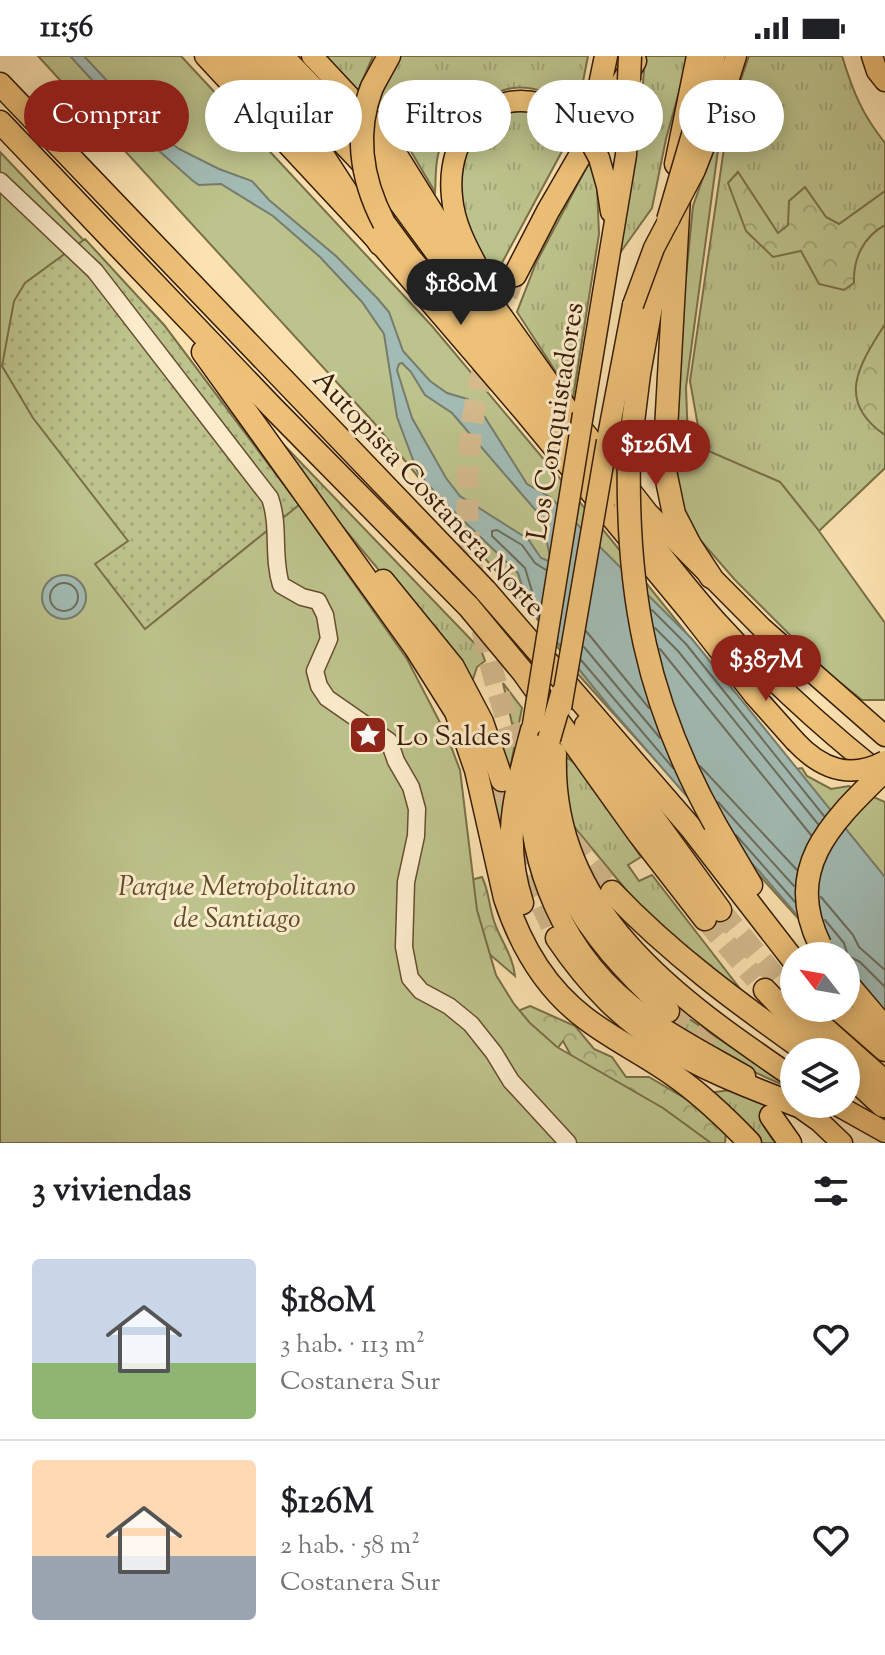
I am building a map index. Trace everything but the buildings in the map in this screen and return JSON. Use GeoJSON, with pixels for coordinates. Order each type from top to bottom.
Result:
{"type":"FeatureCollection","features":[{"type":"Feature","properties":{"kind":"highway"},"geometry":{"type":"LineString","coordinates":[[263,56],[285,80]]}},
{"type":"Feature","properties":{"kind":"highway"},"geometry":{"type":"LineString","coordinates":[[282,56],[363,140],[472,277]]}},
{"type":"Feature","properties":{"kind":"highway"},"geometry":{"type":"LineString","coordinates":[[382,233],[361,155],[363,117],[372,87],[389,56]]}},
{"type":"Feature","properties":{"kind":"highway"},"geometry":{"type":"LineString","coordinates":[[548,211],[586,124],[600,85],[606,56]]}},
{"type":"Feature","properties":{"kind":"highway"},"geometry":{"type":"LineString","coordinates":[[628,56],[629,80]]}},
{"type":"Feature","properties":{"kind":"highway"},"geometry":{"type":"LineString","coordinates":[[515,275],[637,56]]}},
{"type":"Feature","properties":{"kind":"highway"},"geometry":{"type":"LineString","coordinates":[[693,80],[698,56]]}},
{"type":"Feature","properties":{"kind":"highway"},"geometry":{"type":"LineString","coordinates":[[713,80],[714,56]]}},
{"type":"Feature","properties":{"kind":"highway"},"geometry":{"type":"LineString","coordinates":[[224,57],[318,148],[382,233],[417,268],[602,494]]}},
{"type":"Feature","properties":{"kind":"highway","name":"Autopista Costanera Norte"},"geometry":{"type":"LineString","coordinates":[[0,84],[452,555],[691,828],[780,943]]}},
{"type":"Feature","properties":{"kind":"highway","name":"Autopista Costanera Norte"},"geometry":{"type":"LineString","coordinates":[[0,122],[469,607],[523,672],[649,847],[713,914],[535,647]]}},
{"type":"Feature","properties":{"kind":"highway"},"geometry":{"type":"LineString","coordinates":[[679,144],[639,374],[629,454],[629,538],[635,603],[659,699],[681,759],[750,884],[807,942]]}},
{"type":"Feature","properties":{"kind":"highway"},"geometry":{"type":"LineString","coordinates":[[681,152],[664,466],[674,514],[711,577]]}},
{"type":"Feature","properties":{"kind":"highway"},"geometry":{"type":"LineString","coordinates":[[668,220],[693,152]]}},
{"type":"Feature","properties":{"kind":"highway"},"geometry":{"type":"LineString","coordinates":[[159,289],[415,647],[456,712],[476,770],[505,898],[530,956],[578,1013],[696,1092],[750,1143]]}},
{"type":"Feature","properties":{"kind":"highway"},"geometry":{"type":"LineString","coordinates":[[312,503],[382,579],[446,657],[482,722],[502,780]]}},
{"type":"Feature","properties":{"kind":"highway"},"geometry":{"type":"LineString","coordinates":[[562,694],[514,799],[511,829],[514,869],[527,917],[540,949],[576,997],[638,1052]]}},
{"type":"Feature","properties":{"kind":"highway"},"geometry":{"type":"LineString","coordinates":[[543,734],[543,802],[549,841],[561,875],[580,912],[605,946],[668,1011]]}},
{"type":"Feature","properties":{"kind":"highway"},"geometry":{"type":"LineString","coordinates":[[815,942],[806,899],[813,856],[835,821],[885,770]]}},
{"type":"Feature","properties":{"kind":"highway"},"geometry":{"type":"LineString","coordinates":[[612,892],[672,950],[787,1038]]}},
{"type":"Feature","properties":{"kind":"highway"},"geometry":{"type":"LineString","coordinates":[[557,938],[596,990],[638,1029],[698,1064],[780,1098]]}},
{"type":"Feature","properties":{"kind":"highway"},"geometry":{"type":"LineString","coordinates":[[765,990],[811,1038]]}},
{"type":"Feature","properties":{"kind":"highway"},"geometry":{"type":"LineString","coordinates":[[860,999],[885,1028]]}},
{"type":"Feature","properties":{"kind":"highway"},"geometry":{"type":"LineString","coordinates":[[860,1021],[885,1050]]}},
{"type":"Feature","properties":{"kind":"highway"},"geometry":{"type":"LineString","coordinates":[[817,1022],[885,1082]]}},
{"type":"Feature","properties":{"kind":"highway"},"geometry":{"type":"LineString","coordinates":[[853,1022],[885,1050]]}},
{"type":"Feature","properties":{"kind":"highway"},"geometry":{"type":"LineString","coordinates":[[860,1085],[883,1106]]}},
{"type":"Feature","properties":{"kind":"highway"},"geometry":{"type":"LineString","coordinates":[[860,1090],[883,1106]]}},
{"type":"Feature","properties":{"kind":"highway"},"geometry":{"type":"LineString","coordinates":[[771,1116],[790,1143]]}},
{"type":"Feature","properties":{"kind":"main road"},"geometry":{"type":"LineString","coordinates":[[205,56],[382,233],[602,494],[716,621],[803,707],[885,778]]}},
{"type":"Feature","properties":{"kind":"main road"},"geometry":{"type":"LineString","coordinates":[[247,56],[274,80]]}},
{"type":"Feature","properties":{"kind":"main road"},"geometry":{"type":"LineString","coordinates":[[312,56],[383,132],[405,163],[472,277],[577,422],[648,513],[793,657],[885,737],[863,760]]}},
{"type":"Feature","properties":{"kind":"main road"},"geometry":{"type":"LineString","coordinates":[[723,80],[736,56]]}},
{"type":"Feature","properties":{"kind":"main road"},"geometry":{"type":"LineString","coordinates":[[878,69],[885,90]]}},
{"type":"Feature","properties":{"kind":"main road"},"geometry":{"type":"LineString","coordinates":[[507,323],[458,224],[452,201],[452,160],[464,132],[481,114],[510,102],[531,101],[560,111],[584,130],[599,158],[610,202],[612,240]]}},
{"type":"Feature","properties":{"kind":"main road"},"geometry":{"type":"LineString","coordinates":[[352,152],[421,232],[514,362],[602,494],[754,695],[795,741],[820,763],[839,770],[859,771],[885,761]]}},
{"type":"Feature","properties":{"kind":"main road","name":"Los Conquistadores"},"geometry":{"type":"LineString","coordinates":[[624,152],[583,414],[543,734],[528,801],[535,849],[548,892],[573,942],[600,976],[645,1016],[780,1095]]}},
{"type":"Feature","properties":{"kind":"main road"},"geometry":{"type":"LineString","coordinates":[[562,694],[633,305],[646,266],[668,220]]}},
{"type":"Feature","properties":{"kind":"main road"},"geometry":{"type":"LineString","coordinates":[[543,734],[563,828],[598,908],[620,937],[663,981],[780,1068]]}},
{"type":"Feature","properties":{"kind":"main road","name":"Los Conquistadores"},"geometry":{"type":"LineString","coordinates":[[815,1118],[842,1143]]}},
{"type":"Feature","properties":{"kind":"main road"},"geometry":{"type":"LineString","coordinates":[[860,1118],[885,1132]]}},
{"type":"Feature","properties":{"kind":"street"},"geometry":{"type":"LineString","coordinates":[[0,181],[95,271],[270,498],[275,514],[276,568],[281,585],[302,597],[318,601],[325,615],[329,639],[315,671],[319,686],[327,698],[389,741],[411,787],[417,809],[416,836],[406,882],[404,947],[410,978],[421,991],[449,1006],[471,1024],[511,1081],[568,1143]]}},
{"type":"Feature","properties":{"kind":"green space"},"geometry":{"type":"Polygon","coordinates":[[[38,56],[181,56],[205,82],[205,152],[270,152],[432,326],[609,537],[796,769],[802,768],[807,776],[831,789],[849,786],[885,802],[885,1014],[860,977],[860,942],[819,942],[576,672],[529,608],[375,424],[126,152],[189,152],[189,80],[60,80],[38,56]]]}},
{"type":"Feature","properties":{"kind":"green space"},"geometry":{"type":"Polygon","coordinates":[[[316,56],[373,56],[362,81],[343,80],[316,56]]]}},
{"type":"Feature","properties":{"kind":"green space"},"geometry":{"type":"Polygon","coordinates":[[[401,56],[588,56],[583,80],[527,80],[527,88],[511,89],[511,80],[385,80],[401,56]]]}},
{"type":"Feature","properties":{"kind":"green space"},"geometry":{"type":"Polygon","coordinates":[[[645,56],[689,56],[682,80],[679,80],[679,92],[652,208],[620,253],[636,152],[663,152],[663,80],[643,80],[645,56]]]}},
{"type":"Feature","properties":{"kind":"green space"},"geometry":{"type":"Polygon","coordinates":[[[749,56],[842,56],[859,102],[885,143],[885,468],[819,531],[780,482],[702,449],[690,381],[723,152],[784,152],[784,80],[741,80],[749,56]]]}},
{"type":"Feature","properties":{"kind":"green space"},"geometry":{"type":"Polygon","coordinates":[[[527,111],[527,152],[562,152],[496,274],[467,232],[458,186],[466,152],[511,152],[511,113],[527,111]]]}},
{"type":"Feature","properties":{"kind":"green space","name":"Parque Metropolitano de Santiago"},"geometry":{"type":"Polygon","coordinates":[[[0,152],[164,325],[299,505],[407,659],[447,736],[460,770],[477,910],[496,975],[514,1004],[557,1047],[663,1108],[711,1143],[0,1143],[0,152]]]}},
{"type":"Feature","properties":{"kind":"green space"},"geometry":{"type":"Polygon","coordinates":[[[411,152],[440,152],[435,192],[411,152]]]}},
{"type":"Feature","properties":{"kind":"green space"},"geometry":{"type":"Polygon","coordinates":[[[712,152],[718,152],[686,387],[688,442],[780,482],[819,531],[885,623],[885,700],[862,700],[828,673],[735,580],[685,518],[673,457],[679,348],[693,206],[712,152]]]}},
{"type":"Feature","properties":{"kind":"green space"},"geometry":{"type":"Polygon","coordinates":[[[592,157],[596,163],[599,234],[573,398],[517,312],[536,263],[592,157]]]}},
{"type":"Feature","properties":{"kind":"green space"},"geometry":{"type":"Polygon","coordinates":[[[738,172],[778,233],[788,225],[789,201],[805,187],[826,217],[839,224],[885,191],[885,225],[865,242],[855,266],[854,283],[844,290],[819,284],[801,251],[773,257],[746,231],[728,183],[738,172]]]}},
{"type":"Feature","properties":{"kind":"green space"},"geometry":{"type":"Polygon","coordinates":[[[85,239],[164,325],[299,505],[145,629],[95,564],[128,541],[33,418],[2,366],[14,301],[25,283],[85,239]]]}},
{"type":"Feature","properties":{"kind":"green space"},"geometry":{"type":"Polygon","coordinates":[[[885,324],[885,435],[860,409],[856,382],[867,354],[885,324]]]}},
{"type":"Feature","properties":{"kind":"green space"},"geometry":{"type":"Polygon","coordinates":[[[283,444],[481,650],[485,661],[477,667],[472,682],[313,491],[280,446],[283,444]]]}},
{"type":"Feature","properties":{"kind":"green space"},"geometry":{"type":"Polygon","coordinates":[[[503,683],[522,708],[503,804],[501,842],[489,794],[501,788],[493,737],[513,728],[503,683]]]}},
{"type":"Feature","properties":{"kind":"green space"},"geometry":{"type":"Polygon","coordinates":[[[562,754],[583,769],[641,857],[628,865],[639,881],[652,875],[748,999],[650,919],[571,823],[562,754]]]}},
{"type":"Feature","properties":{"kind":"green space"},"geometry":{"type":"Polygon","coordinates":[[[482,877],[494,921],[512,961],[515,976],[480,946],[467,881],[482,877]]]}},
{"type":"Feature","properties":{"kind":"green space"},"geometry":{"type":"Polygon","coordinates":[[[530,1006],[575,1026],[594,1049],[612,1057],[626,1077],[649,1077],[698,1106],[726,1133],[725,1143],[691,1143],[580,1072],[563,1041],[554,1053],[500,1018],[530,1006]]]}},
{"type":"Feature","properties":{"kind":"green space"},"geometry":{"type":"Polygon","coordinates":[[[673,1008],[780,1080],[780,1084],[732,1062],[662,1020],[673,1008]]]}},
{"type":"Feature","properties":{"kind":"green space"},"geometry":{"type":"Polygon","coordinates":[[[731,1090],[779,1111],[763,1125],[775,1143],[759,1143],[707,1093],[731,1090]]]}},
{"type":"Feature","properties":{"kind":"water"},"geometry":{"type":"Polygon","coordinates":[[[70,56],[84,56],[106,80],[92,80],[70,56]]]}},
{"type":"Feature","properties":{"kind":"water"},"geometry":{"type":"Polygon","coordinates":[[[160,152],[185,152],[252,181],[269,200],[336,256],[389,312],[403,351],[430,381],[479,408],[527,484],[550,497],[692,639],[885,877],[885,1014],[860,988],[860,942],[820,942],[611,709],[528,606],[518,573],[418,473],[397,417],[384,334],[362,302],[320,257],[273,216],[221,184],[199,185],[160,152]],[[402,363],[399,364],[397,370],[412,418],[446,478],[460,496],[528,539],[541,558],[551,562],[538,513],[452,413],[425,395],[411,372],[402,363]]]}},
{"type":"Feature","properties":{"kind":"water"},"geometry":{"type":"Polygon","coordinates":[[[64,575],[79,582],[86,597],[79,612],[64,619],[49,612],[42,597],[49,582],[64,575]]]}},
{"type":"Feature","properties":{"kind":"tunnel"},"geometry":{"type":"LineString","coordinates":[[515,275],[483,368],[474,413],[467,503],[476,597],[486,646],[504,711],[529,774]]}},
{"type":"Feature","properties":{"kind":"tunnel"},"geometry":{"type":"LineString","coordinates":[[502,780],[528,874],[557,938]]}},
{"type":"Feature","properties":{"kind":"tunnel"},"geometry":{"type":"LineString","coordinates":[[570,840],[612,892]]}},
{"type":"Feature","properties":{"kind":"tunnel"},"geometry":{"type":"LineString","coordinates":[[720,910],[780,982]]}},
{"type":"Feature","properties":{"kind":"tunnel"},"geometry":{"type":"LineString","coordinates":[[705,919],[756,979]]}},
{"type":"Feature","properties":{"kind":"tunnel"},"geometry":{"type":"LineString","coordinates":[[668,1011],[720,1058]]}},
{"type":"Feature","properties":{"kind":"place","name":"Lo Saldes"},"geometry":{"type":"Point","coordinates":[368,735]}}]}
